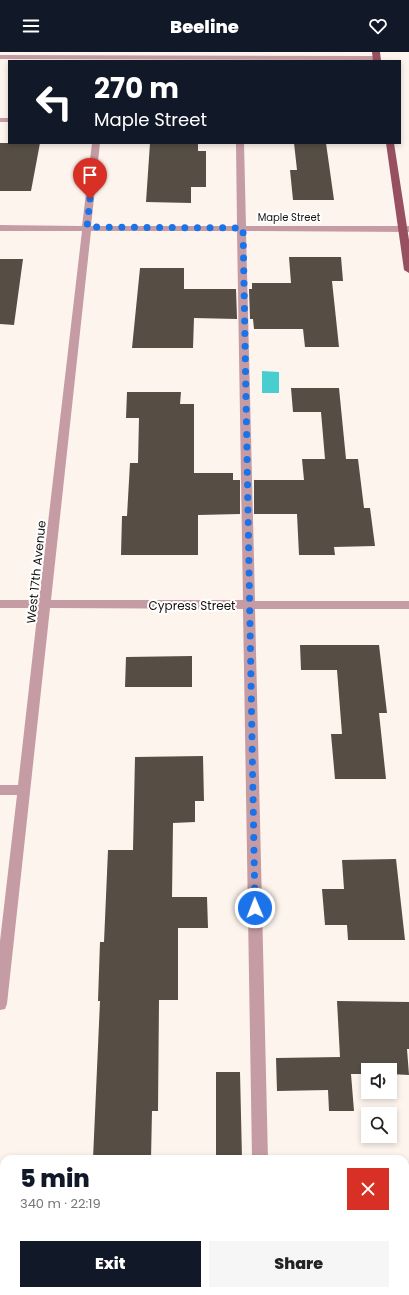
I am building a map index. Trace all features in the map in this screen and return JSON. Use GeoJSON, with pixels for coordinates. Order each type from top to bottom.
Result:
{"type":"FeatureCollection","features":[{"type":"Feature","properties":{"kind":"main road"},"geometry":{"type":"LineString","coordinates":[[390,144],[406,229],[409,270]]}},
{"type":"Feature","properties":{"kind":"street"},"geometry":{"type":"LineString","coordinates":[[0,57],[105,59],[377,57]]}},
{"type":"Feature","properties":{"kind":"street","name":"West 17th Avenue"},"geometry":{"type":"LineString","coordinates":[[0,1004],[96,144]]}},
{"type":"Feature","properties":{"kind":"street"},"geometry":{"type":"LineString","coordinates":[[240,144],[243,228],[260,1155]]}},
{"type":"Feature","properties":{"kind":"street","name":"Maple Street"},"geometry":{"type":"LineString","coordinates":[[0,228],[87,227],[406,229]]}},
{"type":"Feature","properties":{"kind":"street","name":"Cypress Street"},"geometry":{"type":"LineString","coordinates":[[0,604],[409,605]]}},
{"type":"Feature","properties":{"kind":"street"},"geometry":{"type":"LineString","coordinates":[[0,790],[23,790]]}},
{"type":"Feature","properties":{"kind":"water"},"geometry":{"type":"Polygon","coordinates":[[[262,371],[279,372],[279,393],[262,393],[262,371]]]}},
{"type":"Feature","properties":{"kind":"building"},"geometry":{"type":"Polygon","coordinates":[[[0,143],[40,144],[31,191],[0,191],[0,143]]]}},
{"type":"Feature","properties":{"kind":"building"},"geometry":{"type":"Polygon","coordinates":[[[150,144],[198,144],[198,151],[206,151],[206,187],[191,187],[191,203],[146,202],[150,144]]]}},
{"type":"Feature","properties":{"kind":"building"},"geometry":{"type":"Polygon","coordinates":[[[294,144],[326,144],[334,200],[293,200],[290,170],[297,170],[294,144]]]}},
{"type":"Feature","properties":{"kind":"building"},"geometry":{"type":"Polygon","coordinates":[[[289,257],[341,257],[343,281],[332,281],[339,347],[305,347],[303,329],[254,329],[253,319],[250,319],[249,289],[252,289],[252,283],[291,283],[289,257]]]}},
{"type":"Feature","properties":{"kind":"building"},"geometry":{"type":"Polygon","coordinates":[[[0,259],[23,259],[14,325],[0,324],[0,259]]]}},
{"type":"Feature","properties":{"kind":"building"},"geometry":{"type":"Polygon","coordinates":[[[140,268],[184,268],[184,289],[236,289],[237,319],[194,318],[193,348],[132,348],[140,268]]]}},
{"type":"Feature","properties":{"kind":"building"},"geometry":{"type":"Polygon","coordinates":[[[291,388],[339,388],[346,459],[358,459],[364,508],[370,508],[375,546],[334,547],[335,555],[299,555],[297,514],[254,514],[254,480],[304,480],[302,459],[325,459],[321,412],[293,412],[291,388]]]}},
{"type":"Feature","properties":{"kind":"building"},"geometry":{"type":"Polygon","coordinates":[[[127,392],[181,392],[180,404],[194,404],[194,473],[233,473],[233,480],[240,480],[240,514],[198,515],[198,555],[121,555],[122,516],[127,516],[130,463],[138,463],[139,418],[126,418],[127,392]]]}},
{"type":"Feature","properties":{"kind":"building"},"geometry":{"type":"Polygon","coordinates":[[[300,645],[379,645],[387,713],[379,713],[386,779],[335,779],[331,734],[342,734],[337,670],[301,670],[300,645]]]}},
{"type":"Feature","properties":{"kind":"building"},"geometry":{"type":"Polygon","coordinates":[[[192,656],[192,687],[125,687],[126,657],[192,656]]]}},
{"type":"Feature","properties":{"kind":"building"},"geometry":{"type":"Polygon","coordinates":[[[203,756],[204,801],[195,801],[195,822],[173,823],[172,897],[207,897],[208,928],[178,928],[178,1000],[159,1000],[158,1111],[152,1111],[151,1155],[93,1155],[100,1001],[98,1001],[100,942],[104,942],[108,850],[133,850],[135,757],[203,756]]]}},
{"type":"Feature","properties":{"kind":"building"},"geometry":{"type":"Polygon","coordinates":[[[396,859],[405,940],[348,940],[347,925],[325,925],[322,889],[344,889],[342,860],[396,859]]]}},
{"type":"Feature","properties":{"kind":"building"},"geometry":{"type":"Polygon","coordinates":[[[337,1001],[409,1002],[409,1049],[407,1049],[409,1075],[397,1074],[397,1063],[361,1063],[361,1074],[351,1074],[354,1111],[329,1111],[328,1090],[277,1091],[276,1058],[340,1057],[337,1001]]]}},
{"type":"Feature","properties":{"kind":"building"},"geometry":{"type":"Polygon","coordinates":[[[216,1072],[240,1072],[242,1155],[216,1155],[216,1072]]]}},
{"type":"Feature","properties":{"kind":"route"},"geometry":{"type":"LineString","coordinates":[[90,199],[87,227],[243,228],[255,908]]}}]}
